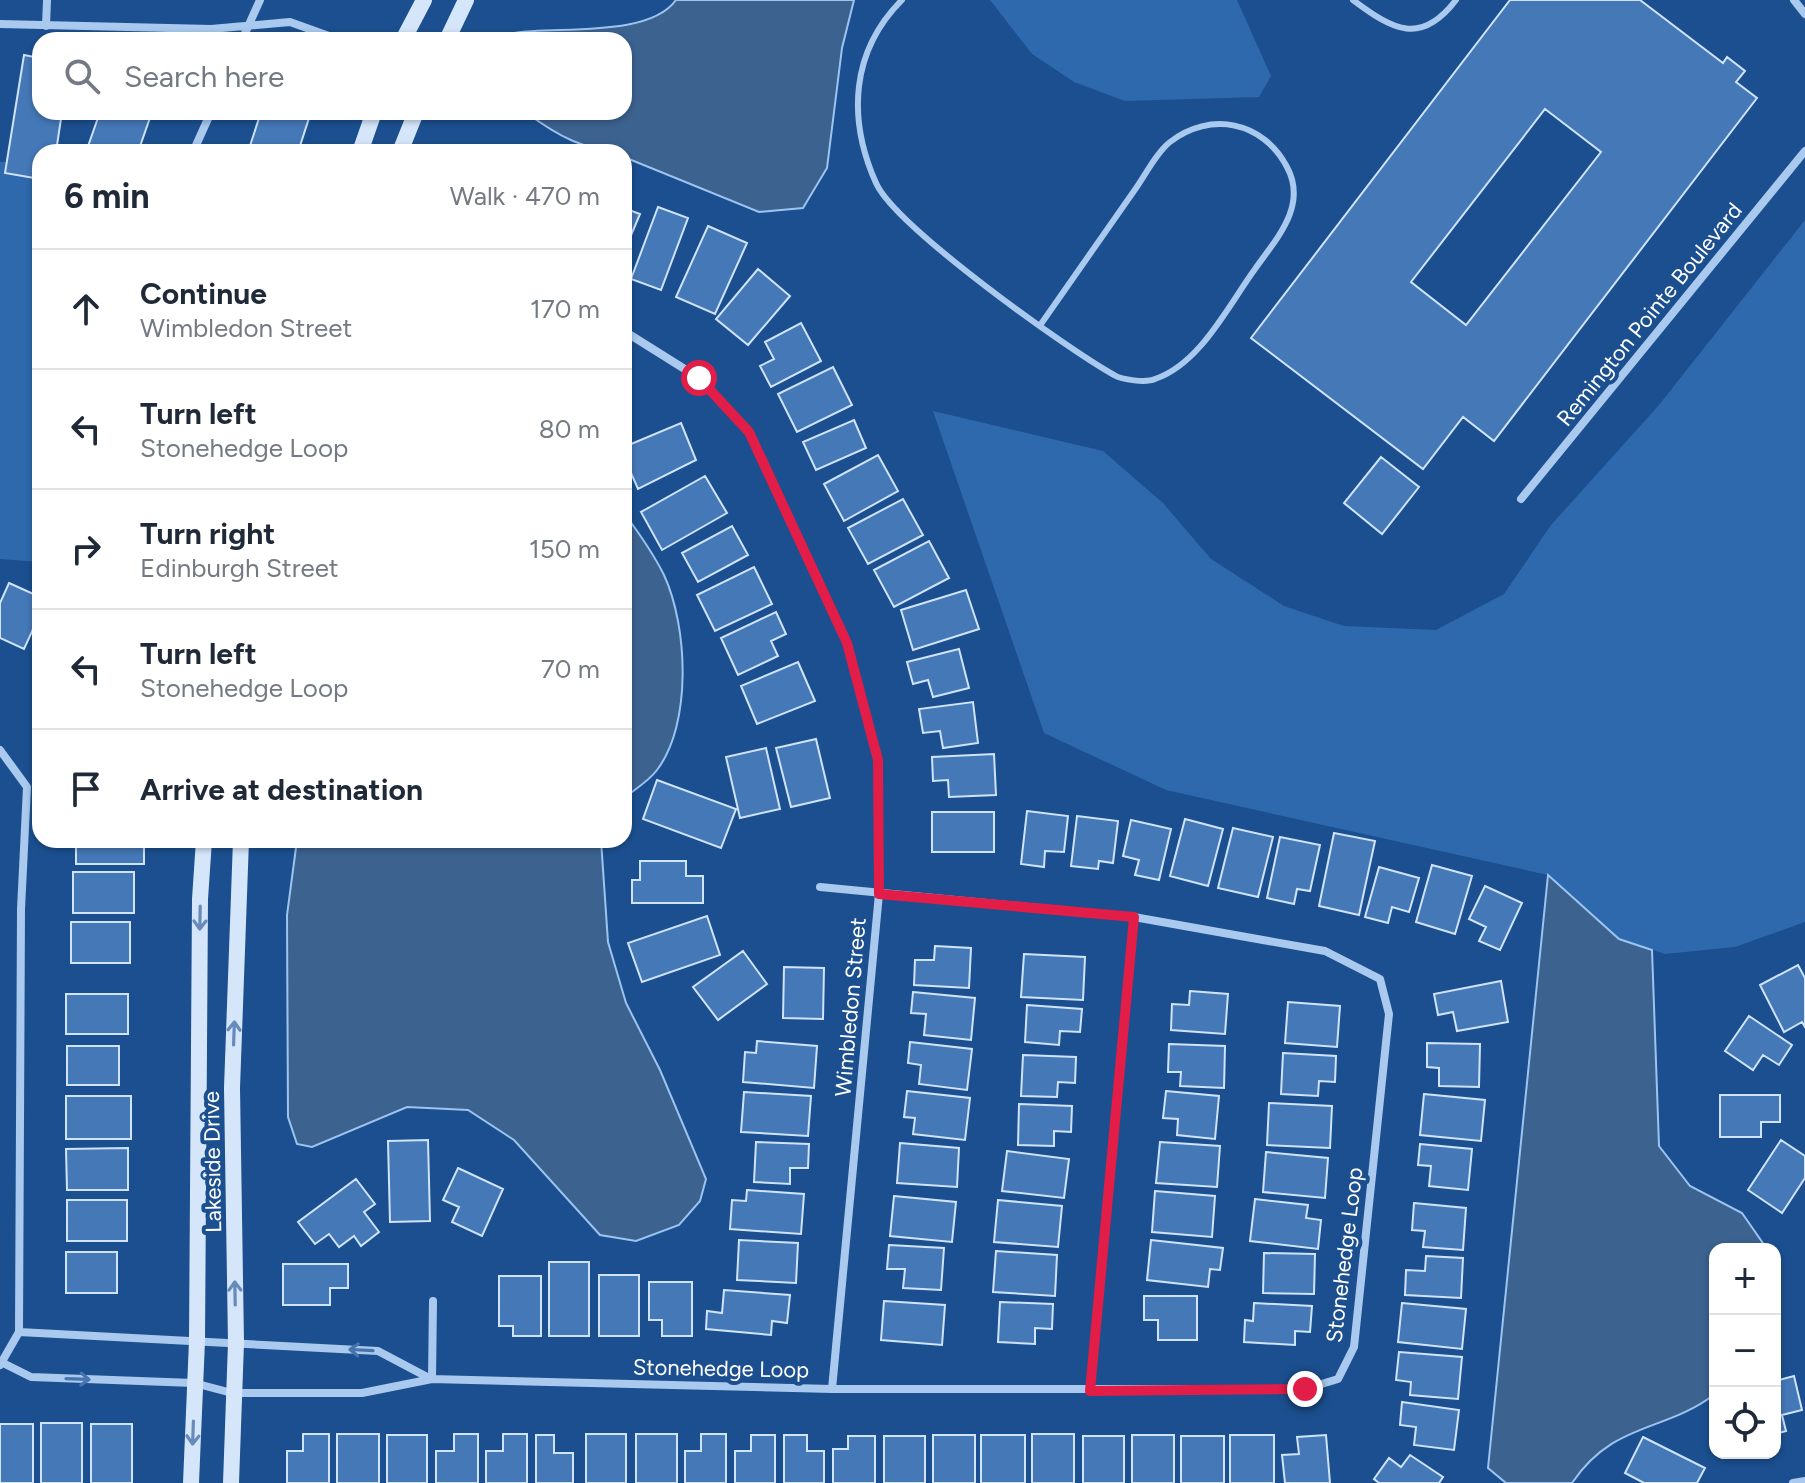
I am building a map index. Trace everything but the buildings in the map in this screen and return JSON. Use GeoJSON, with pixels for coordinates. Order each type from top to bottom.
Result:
{"type":"FeatureCollection","features":[{"type":"Feature","properties":{"kind":"street"},"geometry":{"type":"LineString","coordinates":[[46,26],[47,0]]}},
{"type":"Feature","properties":{"kind":"street"},"geometry":{"type":"LineString","coordinates":[[246,32],[260,0]]}},
{"type":"Feature","properties":{"kind":"street"},"geometry":{"type":"LineString","coordinates":[[407,32],[424,0]]}},
{"type":"Feature","properties":{"kind":"street"},"geometry":{"type":"LineString","coordinates":[[451,32],[466,0]]}},
{"type":"Feature","properties":{"kind":"street"},"geometry":{"type":"LineString","coordinates":[[1794,0],[1805,14]]}},
{"type":"Feature","properties":{"kind":"street"},"geometry":{"type":"LineString","coordinates":[[0,24],[211,29],[290,22],[318,32]]}},
{"type":"Feature","properties":{"kind":"street"},"geometry":{"type":"LineString","coordinates":[[197,144],[207,120]]}},
{"type":"Feature","properties":{"kind":"street"},"geometry":{"type":"LineString","coordinates":[[363,144],[371,120]]}},
{"type":"Feature","properties":{"kind":"street"},"geometry":{"type":"LineString","coordinates":[[403,144],[413,120]]}},
{"type":"Feature","properties":{"kind":"street","name":"Remington Pointe Boulevard"},"geometry":{"type":"LineString","coordinates":[[1521,499],[1805,151]]}},
{"type":"Feature","properties":{"kind":"street","name":"Wimbledon Street"},"geometry":{"type":"LineString","coordinates":[[632,334],[699,378],[749,432],[847,643],[878,760],[879,894],[832,1389]]}},
{"type":"Feature","properties":{"kind":"street"},"geometry":{"type":"LineString","coordinates":[[0,750],[27,787],[21,909],[19,1332],[2,1364]]}},
{"type":"Feature","properties":{"kind":"street","name":"Lakeside Drive"},"geometry":{"type":"LineString","coordinates":[[191,1483],[197,1341],[200,899],[203,848]]}},
{"type":"Feature","properties":{"kind":"street","name":"Lakeside Drive"},"geometry":{"type":"LineString","coordinates":[[231,1483],[236,1343],[232,1088],[241,848]]}},
{"type":"Feature","properties":{"kind":"street","name":"Stonehedge Loop"},"geometry":{"type":"LineString","coordinates":[[2,1364],[31,1377],[194,1383],[232,1393],[362,1393],[432,1379],[832,1389],[1090,1391],[1305,1389],[1338,1379],[1354,1347],[1389,1014],[1380,979],[1325,951],[1134,917],[820,887]]}},
{"type":"Feature","properties":{"kind":"street"},"geometry":{"type":"LineString","coordinates":[[1090,1391],[1134,917]]}},
{"type":"Feature","properties":{"kind":"street"},"geometry":{"type":"LineString","coordinates":[[432,1379],[433,1301]]}},
{"type":"Feature","properties":{"kind":"street","name":"Stonehedge Loop"},"geometry":{"type":"LineString","coordinates":[[19,1332],[378,1351],[432,1379]]}},
{"type":"Feature","properties":{"kind":"street"},"geometry":{"type":"LineString","coordinates":[[1793,1483],[1805,1481]]}},
{"type":"Feature","properties":{"kind":"lane"},"geometry":{"type":"LineString","coordinates":[[902,0],[879,23],[862,62],[858,127],[877,184],[896,213],[1041,324],[1117,377],[1153,381],[1177,368],[1198,348],[1290,221],[1293,193],[1288,168],[1267,140],[1245,129],[1214,122],[1167,144],[1041,324]]}},
{"type":"Feature","properties":{"kind":"lane"},"geometry":{"type":"LineString","coordinates":[[1353,0],[1389,25],[1407,30],[1431,24],[1456,0]]}},
{"type":"Feature","properties":{"kind":"shaded area"},"geometry":{"type":"Polygon","coordinates":[[[676,0],[854,0],[842,48],[827,168],[803,208],[759,212],[632,160],[632,144],[582,144],[537,120],[632,120],[632,32],[523,32],[624,25],[663,12],[676,0]]]}},
{"type":"Feature","properties":{"kind":"shaded area"},"geometry":{"type":"Polygon","coordinates":[[[990,0],[1237,0],[1271,76],[1259,97],[1125,101],[1074,82],[1032,54],[990,0]]]}},
{"type":"Feature","properties":{"kind":"shaded area"},"geometry":{"type":"Polygon","coordinates":[[[32,161],[32,561],[0,559],[0,162],[32,161]]]}},
{"type":"Feature","properties":{"kind":"shaded area"},"geometry":{"type":"Polygon","coordinates":[[[1805,220],[1805,922],[1735,947],[1665,954],[1619,939],[1548,875],[1166,790],[1044,733],[933,411],[1103,451],[1163,503],[1211,559],[1284,606],[1344,626],[1436,630],[1504,594],[1551,525],[1659,405],[1805,220]]]}},
{"type":"Feature","properties":{"kind":"shaded area"},"geometry":{"type":"Polygon","coordinates":[[[632,524],[664,575],[672,596],[682,647],[681,702],[676,727],[668,751],[646,782],[632,792],[632,524]]]}},
{"type":"Feature","properties":{"kind":"shaded area"},"geometry":{"type":"Polygon","coordinates":[[[296,848],[602,848],[608,942],[626,1003],[660,1070],[706,1179],[700,1201],[679,1225],[636,1241],[600,1235],[514,1140],[468,1110],[407,1107],[312,1147],[297,1144],[288,1117],[287,915],[296,848]]]}},
{"type":"Feature","properties":{"kind":"shaded area"},"geometry":{"type":"Polygon","coordinates":[[[1548,875],[1619,939],[1652,950],[1659,1146],[1690,1186],[1742,1213],[1763,1243],[1709,1243],[1709,1398],[1677,1416],[1605,1448],[1572,1483],[1506,1483],[1488,1468],[1548,875]]]}},
{"type":"Feature","properties":{"kind":"route"},"geometry":{"type":"LineString","coordinates":[[699,378],[749,432],[847,643],[878,760],[879,894],[1134,917],[1090,1391],[1305,1389]]}}]}
